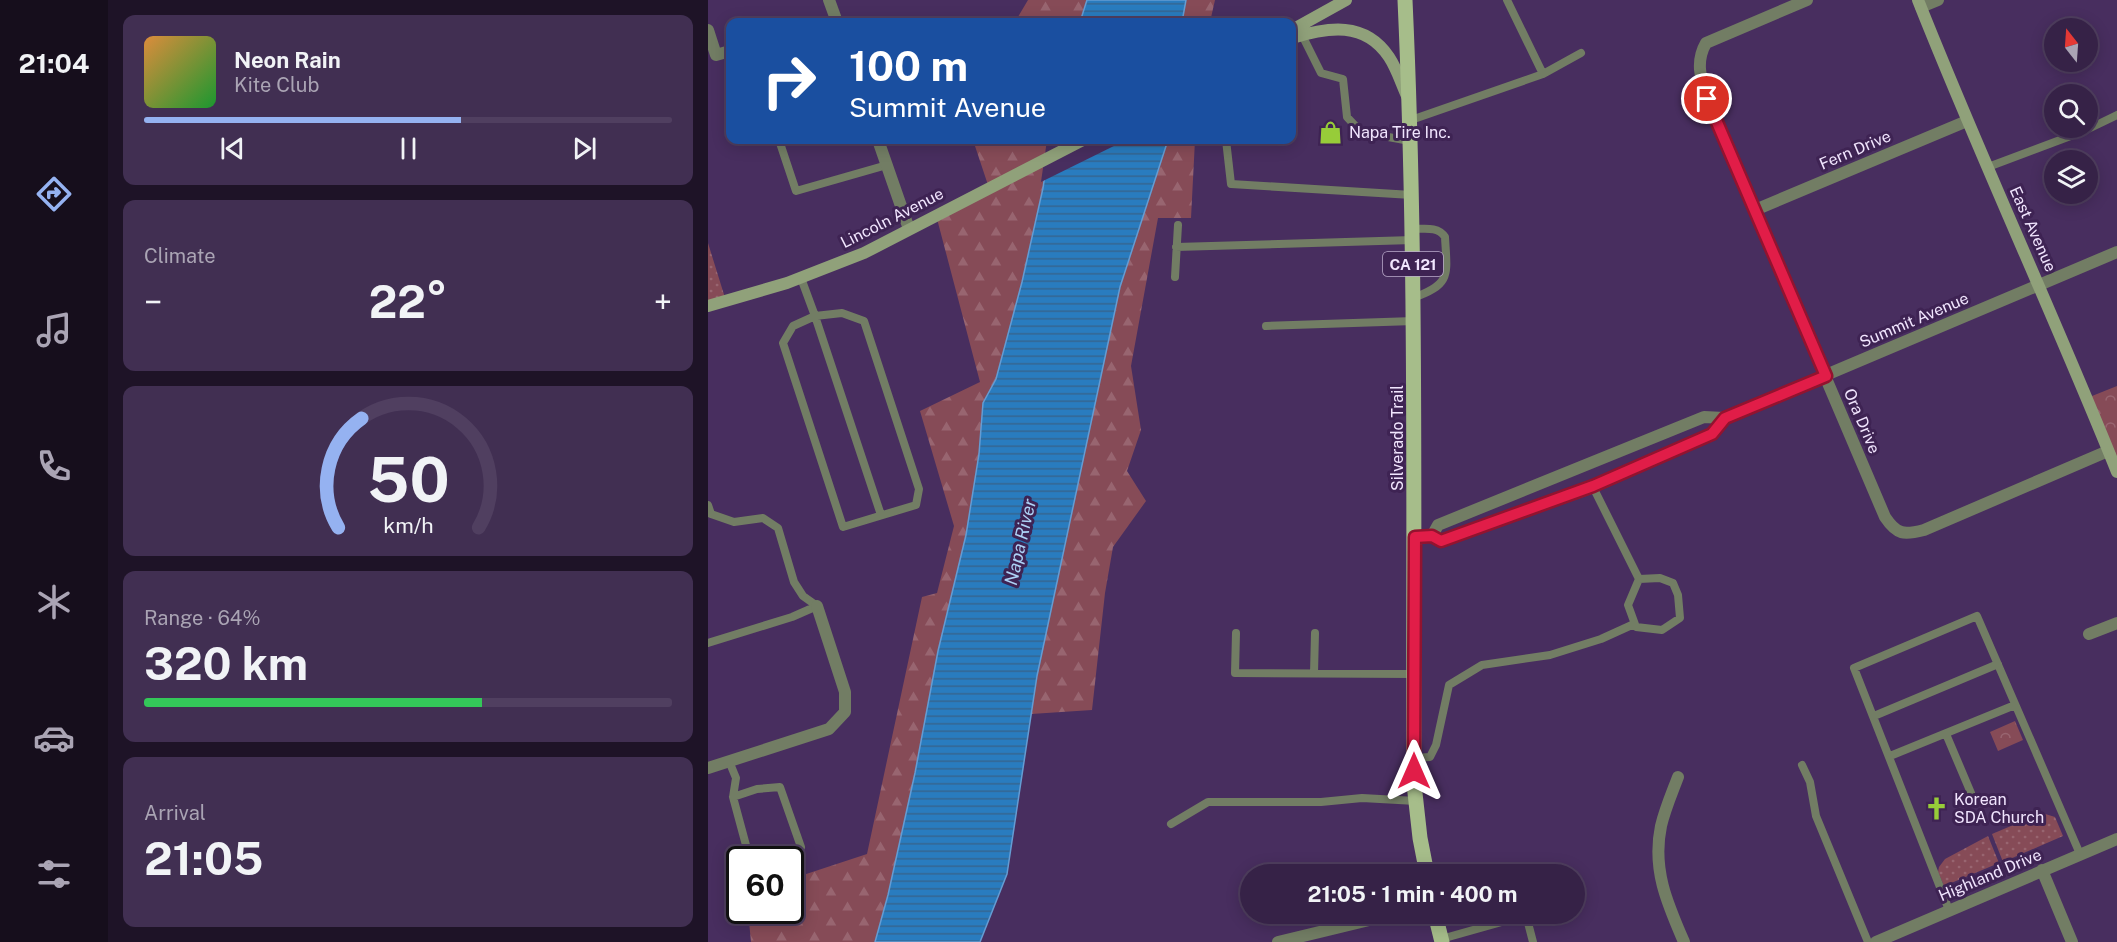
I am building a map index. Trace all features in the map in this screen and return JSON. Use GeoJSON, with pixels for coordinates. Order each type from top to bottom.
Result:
{"type":"FeatureCollection","features":[{"type":"Feature","properties":{"kind":"main road"},"geometry":{"type":"LineString","coordinates":[[1296,33],[1346,0]]}},
{"type":"Feature","properties":{"kind":"main road","name":"Silverado Trail"},"geometry":{"type":"LineString","coordinates":[[1406,0],[1412,142],[1414,321],[1414,758],[1416,801],[1425,864]]}},
{"type":"Feature","properties":{"kind":"main road","name":"East Avenue"},"geometry":{"type":"LineString","coordinates":[[1919,4],[2117,472]]}},
{"type":"Feature","properties":{"kind":"main road"},"geometry":{"type":"LineString","coordinates":[[1296,34],[1351,30],[1372,38],[1390,57],[1410,102]]}},
{"type":"Feature","properties":{"kind":"main road","name":"Lincoln Avenue"},"geometry":{"type":"LineString","coordinates":[[708,306],[801,278],[864,253],[1075,144]]}},
{"type":"Feature","properties":{"kind":"main road"},"geometry":{"type":"LineString","coordinates":[[1438,924],[1442,941]]}},
{"type":"Feature","properties":{"kind":"street"},"geometry":{"type":"LineString","coordinates":[[829,0],[835,18]]}},
{"type":"Feature","properties":{"kind":"street","name":"Ora Drive"},"geometry":{"type":"LineString","coordinates":[[1807,0],[1706,43],[1700,53],[1699,67],[1707,99],[1885,517],[1891,526],[1900,533],[1910,534],[1924,530],[2108,451]]}},
{"type":"Feature","properties":{"kind":"street"},"geometry":{"type":"LineString","coordinates":[[1919,4],[1938,0]]}},
{"type":"Feature","properties":{"kind":"street"},"geometry":{"type":"LineString","coordinates":[[708,30],[716,55],[726,52]]}},
{"type":"Feature","properties":{"kind":"street","name":"Fern Drive"},"geometry":{"type":"LineString","coordinates":[[1755,210],[1967,122]]}},
{"type":"Feature","properties":{"kind":"street"},"geometry":{"type":"LineString","coordinates":[[879,144],[909,229]]}},
{"type":"Feature","properties":{"kind":"street","name":"Summit Avenue"},"geometry":{"type":"LineString","coordinates":[[1432,536],[1438,525],[1704,417],[1725,418],[2117,252]]}},
{"type":"Feature","properties":{"kind":"street","name":"Summit Avenue"},"geometry":{"type":"LineString","coordinates":[[1415,537],[1432,536],[1441,541],[1593,486],[1712,434],[1725,418]]}},
{"type":"Feature","properties":{"kind":"street"},"geometry":{"type":"LineString","coordinates":[[708,768],[829,729],[845,712],[845,692],[817,606]]}},
{"type":"Feature","properties":{"kind":"street"},"geometry":{"type":"LineString","coordinates":[[2089,634],[2117,623]]}},
{"type":"Feature","properties":{"kind":"street"},"geometry":{"type":"LineString","coordinates":[[1678,777],[1661,824],[1658,867],[1663,891],[1684,942]]}},
{"type":"Feature","properties":{"kind":"street","name":"Highland Drive"},"geometry":{"type":"LineString","coordinates":[[1876,942],[2117,838]]}},
{"type":"Feature","properties":{"kind":"street"},"geometry":{"type":"LineString","coordinates":[[2042,870],[2073,942]]}},
{"type":"Feature","properties":{"kind":"street"},"geometry":{"type":"LineString","coordinates":[[1278,942],[1353,924]]}},
{"type":"Feature","properties":{"kind":"lane"},"geometry":{"type":"LineString","coordinates":[[1507,0],[1543,74]]}},
{"type":"Feature","properties":{"kind":"lane"},"geometry":{"type":"LineString","coordinates":[[1296,36],[1321,73],[1343,79],[1347,117],[1361,132],[1412,142]]}},
{"type":"Feature","properties":{"kind":"lane"},"geometry":{"type":"LineString","coordinates":[[1411,120],[1543,74],[1581,53]]}},
{"type":"Feature","properties":{"kind":"lane"},"geometry":{"type":"LineString","coordinates":[[1988,167],[2084,131],[2117,115]]}},
{"type":"Feature","properties":{"kind":"lane"},"geometry":{"type":"LineString","coordinates":[[780,144],[796,191],[887,165]]}},
{"type":"Feature","properties":{"kind":"lane"},"geometry":{"type":"LineString","coordinates":[[1226,144],[1231,184],[1412,195]]}},
{"type":"Feature","properties":{"kind":"lane"},"geometry":{"type":"LineString","coordinates":[[1175,277],[1178,225]]}},
{"type":"Feature","properties":{"kind":"lane"},"geometry":{"type":"LineString","coordinates":[[1176,247],[1413,235],[1432,228],[1442,232],[1445,237],[1447,272],[1437,288],[1413,298]]}},
{"type":"Feature","properties":{"kind":"lane"},"geometry":{"type":"LineString","coordinates":[[801,278],[880,516]]}},
{"type":"Feature","properties":{"kind":"lane"},"geometry":{"type":"LineString","coordinates":[[842,313],[864,321],[919,489],[916,505],[843,527],[783,343],[794,326],[815,316],[842,313]]}},
{"type":"Feature","properties":{"kind":"lane"},"geometry":{"type":"LineString","coordinates":[[1266,326],[1414,321]]}},
{"type":"Feature","properties":{"kind":"lane"},"geometry":{"type":"LineString","coordinates":[[1593,486],[1639,579]]}},
{"type":"Feature","properties":{"kind":"lane"},"geometry":{"type":"LineString","coordinates":[[708,505],[711,514],[734,522],[763,518],[778,528],[794,582],[803,596],[817,606]]}},
{"type":"Feature","properties":{"kind":"lane"},"geometry":{"type":"LineString","coordinates":[[1660,578],[1673,583],[1678,595],[1680,618],[1662,630],[1636,627],[1628,604],[1639,579],[1660,578]]}},
{"type":"Feature","properties":{"kind":"lane"},"geometry":{"type":"LineString","coordinates":[[708,643],[817,606]]}},
{"type":"Feature","properties":{"kind":"lane"},"geometry":{"type":"LineString","coordinates":[[1949,910],[1854,668],[1977,616],[2080,854]]}},
{"type":"Feature","properties":{"kind":"lane"},"geometry":{"type":"LineString","coordinates":[[1414,758],[1430,757],[1436,746],[1449,686],[1482,666],[1550,655],[1601,639],[1634,624]]}},
{"type":"Feature","properties":{"kind":"lane"},"geometry":{"type":"LineString","coordinates":[[1236,633],[1235,673],[1414,674]]}},
{"type":"Feature","properties":{"kind":"lane"},"geometry":{"type":"LineString","coordinates":[[1314,673],[1315,633]]}},
{"type":"Feature","properties":{"kind":"lane"},"geometry":{"type":"LineString","coordinates":[[1874,716],[1998,664]]}},
{"type":"Feature","properties":{"kind":"lane"},"geometry":{"type":"LineString","coordinates":[[1890,756],[2015,705]]}},
{"type":"Feature","properties":{"kind":"lane"},"geometry":{"type":"LineString","coordinates":[[1946,734],[1971,793]]}},
{"type":"Feature","properties":{"kind":"lane"},"geometry":{"type":"LineString","coordinates":[[729,761],[736,778],[733,797],[747,846]]}},
{"type":"Feature","properties":{"kind":"lane"},"geometry":{"type":"LineString","coordinates":[[1802,765],[1810,782],[1816,816],[1868,942]]}},
{"type":"Feature","properties":{"kind":"lane"},"geometry":{"type":"LineString","coordinates":[[733,797],[757,789],[780,787],[800,846]]}},
{"type":"Feature","properties":{"kind":"lane"},"geometry":{"type":"LineString","coordinates":[[1171,824],[1208,802],[1321,802],[1362,798],[1416,801]]}},
{"type":"Feature","properties":{"kind":"lane"},"geometry":{"type":"LineString","coordinates":[[1442,941],[1526,915],[1533,942]]}},
{"type":"Feature","properties":{"kind":"green space"},"geometry":{"type":"Polygon","coordinates":[[[1028,0],[1087,0],[1081,18],[1017,18],[1028,0]]]}},
{"type":"Feature","properties":{"kind":"green space"},"geometry":{"type":"Polygon","coordinates":[[[1186,0],[1215,0],[1211,18],[1183,18],[1186,0]]]}},
{"type":"Feature","properties":{"kind":"green space"},"geometry":{"type":"Polygon","coordinates":[[[974,144],[1048,144],[1043,188],[1022,282],[996,379],[983,403],[979,454],[966,535],[938,651],[915,773],[888,895],[875,942],[751,942],[749,924],[804,924],[804,875],[867,854],[922,597],[937,593],[954,526],[920,411],[980,382],[936,215],[989,188],[974,144]]]}},
{"type":"Feature","properties":{"kind":"green space"},"geometry":{"type":"Polygon","coordinates":[[[1167,144],[1195,144],[1191,218],[1158,218],[1131,366],[1141,430],[1127,471],[1146,501],[1113,547],[1105,593],[1092,710],[1031,714],[1037,676],[1120,287],[1167,144]]]}},
{"type":"Feature","properties":{"kind":"green space"},"geometry":{"type":"Polygon","coordinates":[[[708,243],[726,301],[708,306],[708,243]]]}},
{"type":"Feature","properties":{"kind":"green space"},"geometry":{"type":"Polygon","coordinates":[[[2117,386],[2117,472],[2087,398],[2117,386]]]}},
{"type":"Feature","properties":{"kind":"green space"},"geometry":{"type":"Polygon","coordinates":[[[2015,721],[2023,740],[1998,751],[1990,732],[2015,721]]]}},
{"type":"Feature","properties":{"kind":"green space"},"geometry":{"type":"Polygon","coordinates":[[[2042,813],[2055,817],[2063,836],[2003,862],[1992,834],[2042,813]]]}},
{"type":"Feature","properties":{"kind":"green space"},"geometry":{"type":"Polygon","coordinates":[[[1988,836],[1999,863],[1944,886],[1938,872],[1945,859],[1988,836]]]}},
{"type":"Feature","properties":{"kind":"water"},"geometry":{"type":"Polygon","coordinates":[[[1087,0],[1186,0],[1183,18],[1081,18],[1087,0]]]}},
{"type":"Feature","properties":{"kind":"water","name":"Napa River"},"geometry":{"type":"Polygon","coordinates":[[[1049,144],[1167,144],[1120,287],[1037,676],[1007,874],[980,942],[875,942],[888,895],[915,773],[938,651],[966,535],[979,454],[983,403],[996,379],[1022,282],[1043,188],[1049,144]]]}},
{"type":"Feature","properties":{"kind":"pier"},"geometry":{"type":"Polygon","coordinates":[[[1046,144],[1118,144],[1041,182],[1046,144]]]}},
{"type":"Feature","properties":{"kind":"place","name":"Napa Tire Inc."},"geometry":{"type":"Point","coordinates":[1331,132]}},
{"type":"Feature","properties":{"kind":"place","name":"Korean SDA Church"},"geometry":{"type":"Point","coordinates":[1936,808]}},
{"type":"Feature","properties":{"kind":"route"},"geometry":{"type":"LineString","coordinates":[[1414,771],[1415,537],[1432,536],[1441,541],[1593,486],[1712,434],[1725,418],[1826,376],[1707,99]]}}]}
